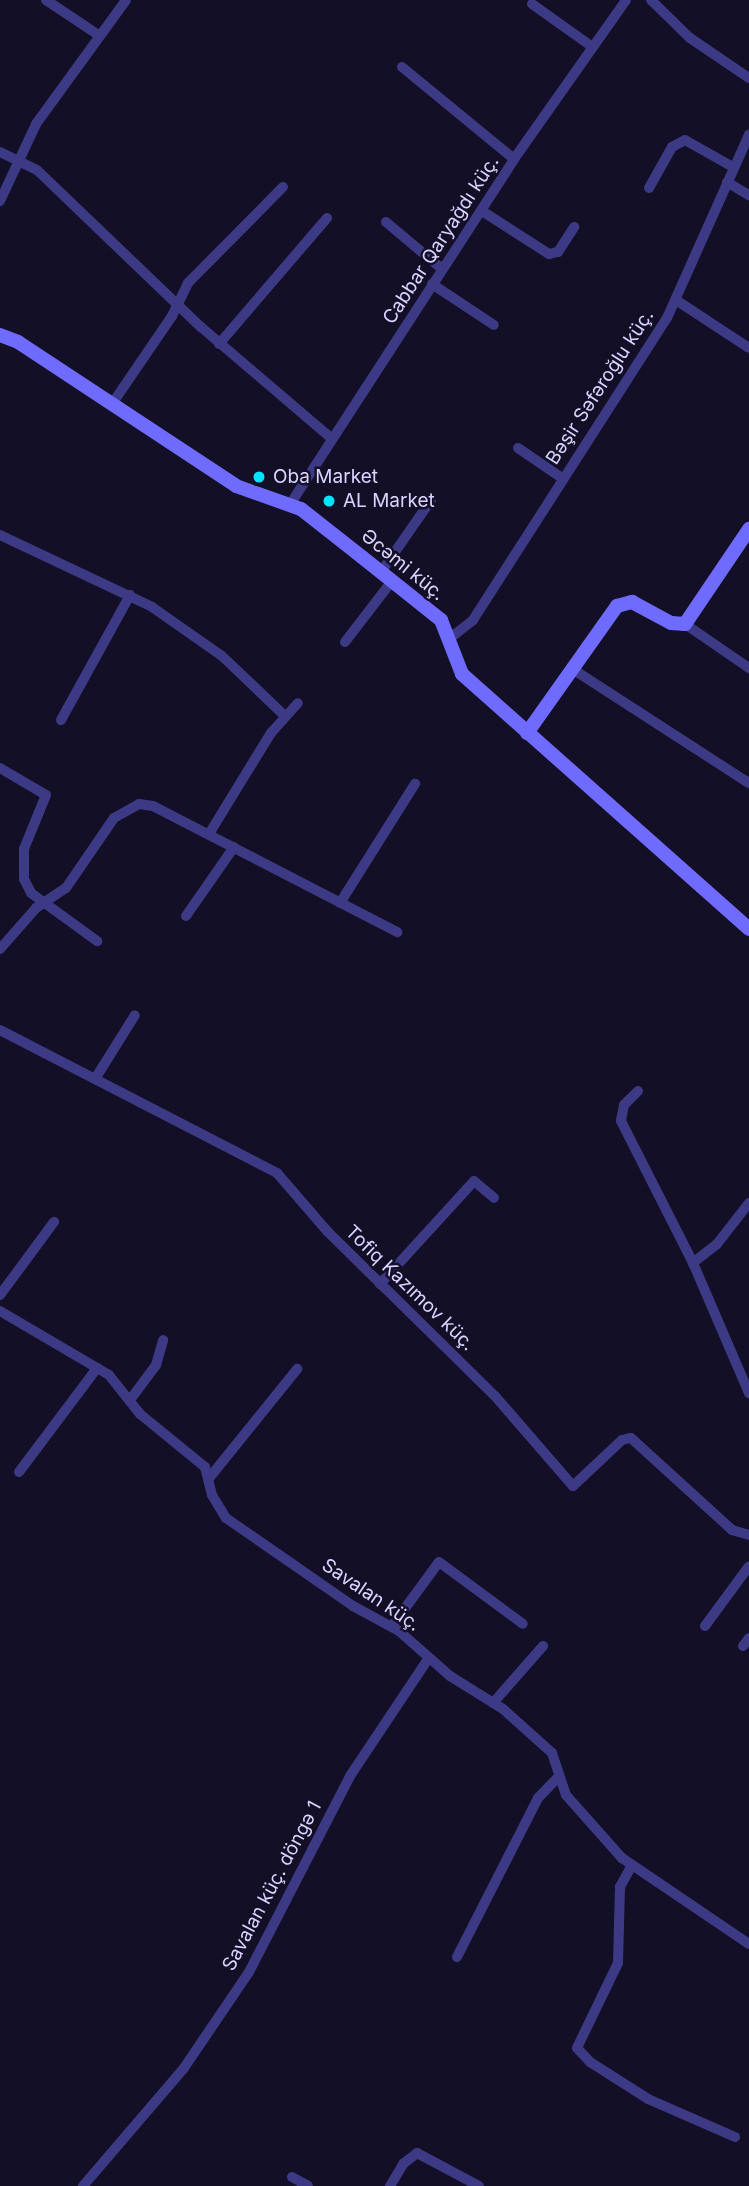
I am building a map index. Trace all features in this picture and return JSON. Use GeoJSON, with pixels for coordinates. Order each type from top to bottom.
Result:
{"type":"FeatureCollection","features":[{"type":"Feature","properties":{"kind":"street"},"geometry":{"type":"LineString","coordinates":[[46,0],[97,34]]}},
{"type":"Feature","properties":{"kind":"street"},"geometry":{"type":"LineString","coordinates":[[0,201],[36,124],[97,34],[126,0]]}},
{"type":"Feature","properties":{"kind":"street","name":"Cabbar Qaryağdı küç."},"geometry":{"type":"LineString","coordinates":[[291,503],[514,159],[591,46],[626,0]]}},
{"type":"Feature","properties":{"kind":"street"},"geometry":{"type":"LineString","coordinates":[[651,0],[696,42],[749,78]]}},
{"type":"Feature","properties":{"kind":"street"},"geometry":{"type":"LineString","coordinates":[[532,4],[591,46]]}},
{"type":"Feature","properties":{"kind":"street"},"geometry":{"type":"LineString","coordinates":[[402,67],[514,159]]}},
{"type":"Feature","properties":{"kind":"street","name":"Bəşir Səfəroğlu küç."},"geometry":{"type":"LineString","coordinates":[[449,639],[473,621],[676,300],[749,135]]}},
{"type":"Feature","properties":{"kind":"street"},"geometry":{"type":"LineString","coordinates":[[649,188],[672,147],[685,140],[733,167]]}},
{"type":"Feature","properties":{"kind":"street"},"geometry":{"type":"LineString","coordinates":[[0,152],[47,179],[219,344],[331,438]]}},
{"type":"Feature","properties":{"kind":"street"},"geometry":{"type":"LineString","coordinates":[[727,182],[749,195]]}},
{"type":"Feature","properties":{"kind":"street"},"geometry":{"type":"LineString","coordinates":[[113,404],[178,305],[188,283],[284,187]]}},
{"type":"Feature","properties":{"kind":"street"},"geometry":{"type":"LineString","coordinates":[[482,211],[549,254],[558,252],[574,227]]}},
{"type":"Feature","properties":{"kind":"street"},"geometry":{"type":"LineString","coordinates":[[219,344],[327,218]]}},
{"type":"Feature","properties":{"kind":"street"},"geometry":{"type":"LineString","coordinates":[[386,222],[442,269]]}},
{"type":"Feature","properties":{"kind":"street"},"geometry":{"type":"LineString","coordinates":[[432,284],[494,325]]}},
{"type":"Feature","properties":{"kind":"street"},"geometry":{"type":"LineString","coordinates":[[676,300],[749,348]]}},
{"type":"Feature","properties":{"kind":"street","name":"Əcəmi küç."},"geometry":{"type":"LineString","coordinates":[[0,335],[113,404],[236,486],[262,499],[291,503],[387,577],[441,621],[462,674],[749,929]]}},
{"type":"Feature","properties":{"kind":"street"},"geometry":{"type":"LineString","coordinates":[[518,448],[562,478]]}},
{"type":"Feature","properties":{"kind":"street"},"geometry":{"type":"LineString","coordinates":[[345,642],[387,577],[430,500]]}},
{"type":"Feature","properties":{"kind":"street"},"geometry":{"type":"LineString","coordinates":[[685,624],[749,529]]}},
{"type":"Feature","properties":{"kind":"street"},"geometry":{"type":"LineString","coordinates":[[0,535],[130,595],[222,656],[284,715]]}},
{"type":"Feature","properties":{"kind":"street"},"geometry":{"type":"LineString","coordinates":[[61,720],[130,595]]}},
{"type":"Feature","properties":{"kind":"street"},"geometry":{"type":"LineString","coordinates":[[527,733],[574,670],[609,614],[624,602],[671,623],[685,624],[749,668]]}},
{"type":"Feature","properties":{"kind":"street"},"geometry":{"type":"LineString","coordinates":[[574,670],[749,783]]}},
{"type":"Feature","properties":{"kind":"street"},"geometry":{"type":"LineString","coordinates":[[209,834],[284,715],[298,703]]}},
{"type":"Feature","properties":{"kind":"street"},"geometry":{"type":"LineString","coordinates":[[0,768],[46,795],[22,864],[31,893],[97,941]]}},
{"type":"Feature","properties":{"kind":"street"},"geometry":{"type":"LineString","coordinates":[[340,903],[415,784]]}},
{"type":"Feature","properties":{"kind":"street"},"geometry":{"type":"LineString","coordinates":[[0,949],[43,902],[66,888],[114,818],[127,808],[153,806],[397,932]]}},
{"type":"Feature","properties":{"kind":"street"},"geometry":{"type":"LineString","coordinates":[[186,916],[234,847]]}},
{"type":"Feature","properties":{"kind":"street"},"geometry":{"type":"LineString","coordinates":[[95,1079],[135,1015]]}},
{"type":"Feature","properties":{"kind":"street","name":"Tofiq Kazımov küç."},"geometry":{"type":"LineString","coordinates":[[0,1030],[205,1140],[277,1173],[380,1284],[480,1380],[573,1486],[622,1440],[631,1438],[732,1530],[749,1535]]}},
{"type":"Feature","properties":{"kind":"street"},"geometry":{"type":"LineString","coordinates":[[638,1091],[624,1105],[621,1121],[693,1263],[749,1393]]}},
{"type":"Feature","properties":{"kind":"street"},"geometry":{"type":"LineString","coordinates":[[380,1284],[474,1181],[494,1198]]}},
{"type":"Feature","properties":{"kind":"street"},"geometry":{"type":"LineString","coordinates":[[693,1263],[717,1244],[749,1203]]}},
{"type":"Feature","properties":{"kind":"street"},"geometry":{"type":"LineString","coordinates":[[0,1295],[54,1222]]}},
{"type":"Feature","properties":{"kind":"street","name":"Savalan küç."},"geometry":{"type":"LineString","coordinates":[[0,1311],[97,1368],[130,1400],[140,1414],[199,1459],[210,1477],[212,1495],[226,1518],[353,1606],[392,1626],[428,1659],[493,1703],[552,1753],[566,1795],[631,1867],[749,1944]]}},
{"type":"Feature","properties":{"kind":"street"},"geometry":{"type":"LineString","coordinates":[[130,1400],[156,1365],[163,1340]]}},
{"type":"Feature","properties":{"kind":"street"},"geometry":{"type":"LineString","coordinates":[[19,1472],[97,1368]]}},
{"type":"Feature","properties":{"kind":"street"},"geometry":{"type":"LineString","coordinates":[[210,1477],[297,1369]]}},
{"type":"Feature","properties":{"kind":"street"},"geometry":{"type":"LineString","coordinates":[[392,1626],[439,1562],[523,1624]]}},
{"type":"Feature","properties":{"kind":"street"},"geometry":{"type":"LineString","coordinates":[[705,1626],[749,1566]]}},
{"type":"Feature","properties":{"kind":"street"},"geometry":{"type":"LineString","coordinates":[[493,1703],[543,1646]]}},
{"type":"Feature","properties":{"kind":"street","name":"Savalan küç. döngə 1"},"geometry":{"type":"LineString","coordinates":[[83,2186],[184,2068],[249,1972],[350,1776],[428,1659]]}},
{"type":"Feature","properties":{"kind":"street"},"geometry":{"type":"LineString","coordinates":[[457,1957],[538,1798],[559,1776]]}},
{"type":"Feature","properties":{"kind":"street"},"geometry":{"type":"LineString","coordinates":[[631,1867],[620,1887],[618,1963],[577,2048],[590,2062],[649,2099],[735,2137]]}},
{"type":"Feature","properties":{"kind":"street"},"geometry":{"type":"LineString","coordinates":[[390,2186],[403,2164],[417,2153],[479,2186]]}},
{"type":"Feature","properties":{"kind":"street"},"geometry":{"type":"LineString","coordinates":[[292,2177],[308,2186]]}},
{"type":"Feature","properties":{"kind":"place","name":"Oba Market"},"geometry":{"type":"Point","coordinates":[259,477]}},
{"type":"Feature","properties":{"kind":"place","name":"AL Market"},"geometry":{"type":"Point","coordinates":[329,501]}}]}
